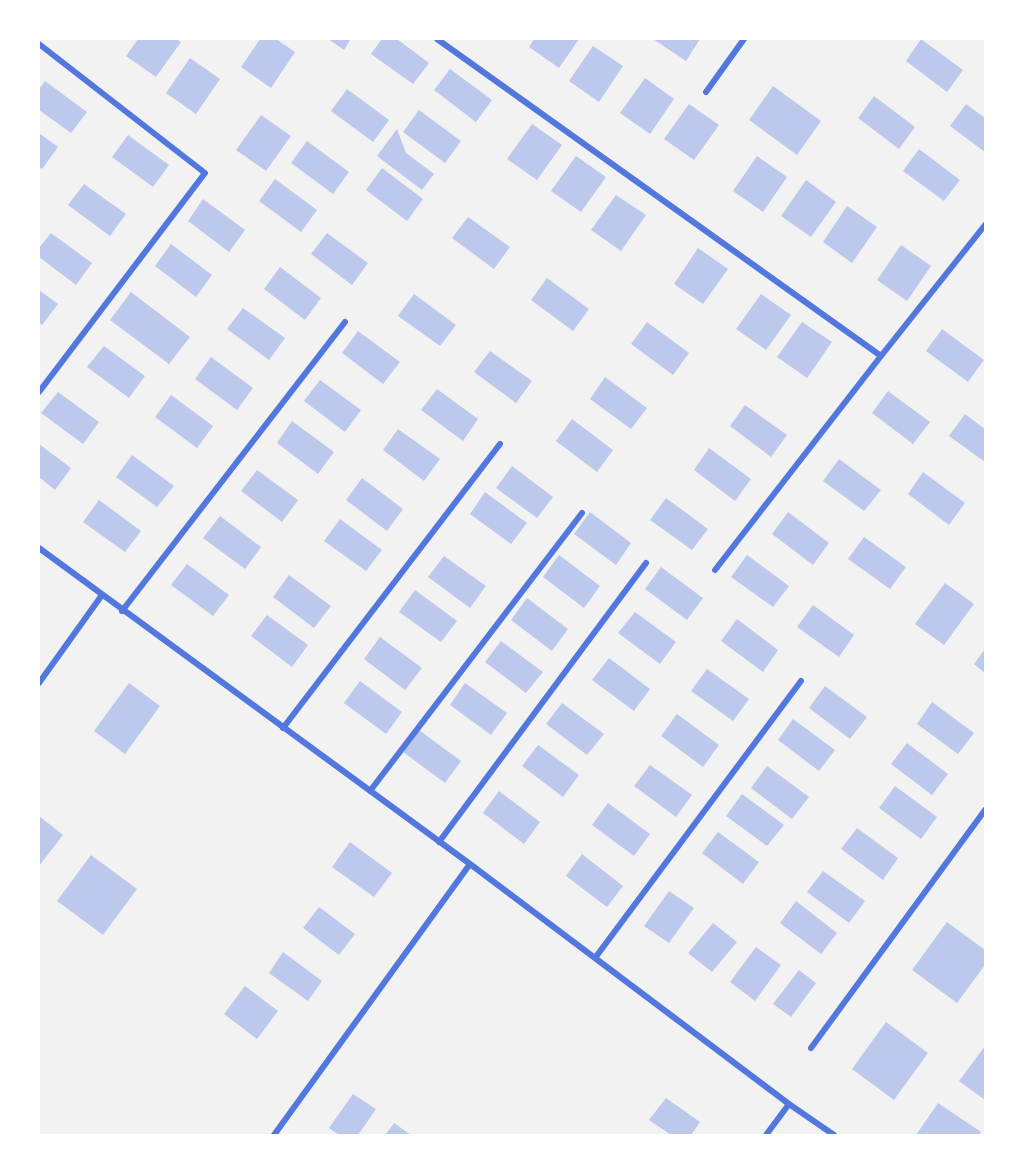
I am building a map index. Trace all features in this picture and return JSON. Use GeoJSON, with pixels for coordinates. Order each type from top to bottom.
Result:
{"type":"FeatureCollection","features":[{"type":"Feature","properties":{"kind":"street"},"geometry":{"type":"LineString","coordinates":[[437,39],[881,356]]}},
{"type":"Feature","properties":{"kind":"street"},"geometry":{"type":"LineString","coordinates":[[706,92],[744,39]]}},
{"type":"Feature","properties":{"kind":"street"},"geometry":{"type":"LineString","coordinates":[[39,54],[42,46],[205,173],[39,392]]}},
{"type":"Feature","properties":{"kind":"street"},"geometry":{"type":"LineString","coordinates":[[716,570],[985,225]]}},
{"type":"Feature","properties":{"kind":"street"},"geometry":{"type":"LineString","coordinates":[[122,611],[345,322]]}},
{"type":"Feature","properties":{"kind":"street"},"geometry":{"type":"LineString","coordinates":[[283,728],[500,444]]}},
{"type":"Feature","properties":{"kind":"street"},"geometry":{"type":"LineString","coordinates":[[370,791],[582,513]]}},
{"type":"Feature","properties":{"kind":"street"},"geometry":{"type":"LineString","coordinates":[[39,548],[834,1135]]}},
{"type":"Feature","properties":{"kind":"street"},"geometry":{"type":"LineString","coordinates":[[439,842],[646,563]]}},
{"type":"Feature","properties":{"kind":"street"},"geometry":{"type":"LineString","coordinates":[[39,683],[102,595]]}},
{"type":"Feature","properties":{"kind":"street"},"geometry":{"type":"LineString","coordinates":[[595,958],[801,681]]}},
{"type":"Feature","properties":{"kind":"street"},"geometry":{"type":"LineString","coordinates":[[811,1048],[985,810]]}},
{"type":"Feature","properties":{"kind":"street"},"geometry":{"type":"LineString","coordinates":[[274,1135],[470,864]]}},
{"type":"Feature","properties":{"kind":"street"},"geometry":{"type":"LineString","coordinates":[[766,1135],[789,1104]]}},
{"type":"Feature","properties":{"kind":"building"},"geometry":{"type":"Polygon","coordinates":[[[138,39],[176,39],[181,42],[156,77],[126,56],[138,39]]]}},
{"type":"Feature","properties":{"kind":"building"},"geometry":{"type":"Polygon","coordinates":[[[260,39],[276,39],[295,52],[271,88],[241,67],[260,39]]]}},
{"type":"Feature","properties":{"kind":"building"},"geometry":{"type":"Polygon","coordinates":[[[328,39],[351,39],[344,50],[328,39]]]}},
{"type":"Feature","properties":{"kind":"building"},"geometry":{"type":"Polygon","coordinates":[[[382,39],[397,39],[429,63],[413,84],[371,54],[382,39]]]}},
{"type":"Feature","properties":{"kind":"building"},"geometry":{"type":"Polygon","coordinates":[[[534,39],[579,39],[559,68],[529,47],[534,39]]]}},
{"type":"Feature","properties":{"kind":"building"},"geometry":{"type":"Polygon","coordinates":[[[653,39],[700,39],[686,61],[653,39]]]}},
{"type":"Feature","properties":{"kind":"building"},"geometry":{"type":"Polygon","coordinates":[[[921,39],[963,70],[947,92],[906,61],[921,39]]]}},
{"type":"Feature","properties":{"kind":"building"},"geometry":{"type":"Polygon","coordinates":[[[593,46],[623,66],[599,102],[569,81],[593,46]]]}},
{"type":"Feature","properties":{"kind":"building"},"geometry":{"type":"Polygon","coordinates":[[[190,58],[220,79],[196,114],[166,93],[190,58]]]}},
{"type":"Feature","properties":{"kind":"building"},"geometry":{"type":"Polygon","coordinates":[[[450,69],[492,100],[476,122],[434,90],[450,69]]]}},
{"type":"Feature","properties":{"kind":"building"},"geometry":{"type":"Polygon","coordinates":[[[645,78],[674,99],[650,134],[620,113],[645,78]]]}},
{"type":"Feature","properties":{"kind":"building"},"geometry":{"type":"Polygon","coordinates":[[[45,81],[87,112],[71,133],[39,110],[39,89],[45,81]]]}},
{"type":"Feature","properties":{"kind":"building"},"geometry":{"type":"Polygon","coordinates":[[[773,86],[821,121],[797,155],[749,120],[773,86]]]}},
{"type":"Feature","properties":{"kind":"building"},"geometry":{"type":"Polygon","coordinates":[[[347,89],[389,120],[373,142],[331,111],[347,89]]]}},
{"type":"Feature","properties":{"kind":"building"},"geometry":{"type":"Polygon","coordinates":[[[874,96],[915,127],[899,149],[858,118],[874,96]]]}},
{"type":"Feature","properties":{"kind":"building"},"geometry":{"type":"Polygon","coordinates":[[[689,104],[719,125],[694,160],[664,139],[689,104]]]}},
{"type":"Feature","properties":{"kind":"building"},"geometry":{"type":"Polygon","coordinates":[[[966,104],[985,118],[985,152],[950,126],[966,104]]]}},
{"type":"Feature","properties":{"kind":"building"},"geometry":{"type":"Polygon","coordinates":[[[419,110],[461,141],[445,163],[403,132],[419,110]]]}},
{"type":"Feature","properties":{"kind":"building"},"geometry":{"type":"Polygon","coordinates":[[[261,115],[291,136],[266,171],[236,150],[261,115]]]}},
{"type":"Feature","properties":{"kind":"building"},"geometry":{"type":"Polygon","coordinates":[[[532,124],[562,145],[537,180],[507,159],[532,124]]]}},
{"type":"Feature","properties":{"kind":"building"},"geometry":{"type":"Polygon","coordinates":[[[397,129],[406,153],[434,174],[422,190],[377,156],[397,129]]]}},
{"type":"Feature","properties":{"kind":"building"},"geometry":{"type":"Polygon","coordinates":[[[39,133],[58,147],[42,169],[39,167],[39,133]]]}},
{"type":"Feature","properties":{"kind":"building"},"geometry":{"type":"Polygon","coordinates":[[[128,135],[169,165],[153,187],[112,157],[128,135]]]}},
{"type":"Feature","properties":{"kind":"building"},"geometry":{"type":"Polygon","coordinates":[[[307,141],[349,172],[333,194],[291,163],[307,141]]]}},
{"type":"Feature","properties":{"kind":"building"},"geometry":{"type":"Polygon","coordinates":[[[919,149],[960,180],[944,201],[903,171],[919,149]]]}},
{"type":"Feature","properties":{"kind":"building"},"geometry":{"type":"Polygon","coordinates":[[[576,156],[606,177],[581,212],[551,191],[576,156]]]}},
{"type":"Feature","properties":{"kind":"building"},"geometry":{"type":"Polygon","coordinates":[[[757,156],[787,177],[763,212],[733,191],[757,156]]]}},
{"type":"Feature","properties":{"kind":"building"},"geometry":{"type":"Polygon","coordinates":[[[382,168],[423,199],[407,221],[366,190],[382,168]]]}},
{"type":"Feature","properties":{"kind":"building"},"geometry":{"type":"Polygon","coordinates":[[[275,179],[317,210],[301,232],[259,201],[275,179]]]}},
{"type":"Feature","properties":{"kind":"building"},"geometry":{"type":"Polygon","coordinates":[[[806,180],[836,202],[811,237],[781,216],[806,180]]]}},
{"type":"Feature","properties":{"kind":"building"},"geometry":{"type":"Polygon","coordinates":[[[84,184],[126,214],[110,236],[68,205],[84,184]]]}},
{"type":"Feature","properties":{"kind":"building"},"geometry":{"type":"Polygon","coordinates":[[[616,195],[646,215],[621,251],[591,230],[616,195]]]}},
{"type":"Feature","properties":{"kind":"building"},"geometry":{"type":"Polygon","coordinates":[[[203,199],[245,230],[229,252],[188,221],[203,199]]]}},
{"type":"Feature","properties":{"kind":"building"},"geometry":{"type":"Polygon","coordinates":[[[847,206],[877,227],[852,263],[823,242],[847,206]]]}},
{"type":"Feature","properties":{"kind":"building"},"geometry":{"type":"Polygon","coordinates":[[[468,217],[510,247],[494,269],[452,238],[468,217]]]}},
{"type":"Feature","properties":{"kind":"building"},"geometry":{"type":"Polygon","coordinates":[[[51,233],[92,263],[76,285],[39,257],[39,248],[51,233]]]}},
{"type":"Feature","properties":{"kind":"building"},"geometry":{"type":"Polygon","coordinates":[[[327,233],[368,263],[352,285],[311,254],[327,233]]]}},
{"type":"Feature","properties":{"kind":"building"},"geometry":{"type":"Polygon","coordinates":[[[171,244],[212,275],[196,297],[155,266],[171,244]]]}},
{"type":"Feature","properties":{"kind":"building"},"geometry":{"type":"Polygon","coordinates":[[[901,245],[931,266],[907,301],[877,280],[901,245]]]}},
{"type":"Feature","properties":{"kind":"building"},"geometry":{"type":"Polygon","coordinates":[[[698,248],[728,269],[703,304],[674,284],[698,248]]]}},
{"type":"Feature","properties":{"kind":"building"},"geometry":{"type":"Polygon","coordinates":[[[280,267],[321,298],[305,320],[264,289],[280,267]]]}},
{"type":"Feature","properties":{"kind":"building"},"geometry":{"type":"Polygon","coordinates":[[[547,278],[589,309],[573,331],[531,300],[547,278]]]}},
{"type":"Feature","properties":{"kind":"building"},"geometry":{"type":"Polygon","coordinates":[[[39,290],[58,304],[42,325],[39,323],[39,290]]]}},
{"type":"Feature","properties":{"kind":"building"},"geometry":{"type":"Polygon","coordinates":[[[131,292],[190,337],[169,364],[110,320],[131,292]]]}},
{"type":"Feature","properties":{"kind":"building"},"geometry":{"type":"Polygon","coordinates":[[[414,294],[456,325],[440,346],[398,316],[414,294]]]}},
{"type":"Feature","properties":{"kind":"building"},"geometry":{"type":"Polygon","coordinates":[[[761,294],[791,315],[766,350],[736,329],[761,294]]]}},
{"type":"Feature","properties":{"kind":"building"},"geometry":{"type":"Polygon","coordinates":[[[243,308],[285,338],[269,360],[227,329],[243,308]]]}},
{"type":"Feature","properties":{"kind":"building"},"geometry":{"type":"Polygon","coordinates":[[[647,322],[689,353],[673,375],[631,344],[647,322]]]}},
{"type":"Feature","properties":{"kind":"building"},"geometry":{"type":"Polygon","coordinates":[[[802,322],[832,342],[807,378],[777,357],[802,322]]]}},
{"type":"Feature","properties":{"kind":"building"},"geometry":{"type":"Polygon","coordinates":[[[942,329],[984,360],[968,382],[926,351],[942,329]]]}},
{"type":"Feature","properties":{"kind":"building"},"geometry":{"type":"Polygon","coordinates":[[[358,331],[400,362],[383,384],[342,353],[358,331]]]}},
{"type":"Feature","properties":{"kind":"building"},"geometry":{"type":"Polygon","coordinates":[[[104,346],[145,376],[129,398],[87,367],[104,346]]]}},
{"type":"Feature","properties":{"kind":"building"},"geometry":{"type":"Polygon","coordinates":[[[490,351],[532,381],[516,403],[474,372],[490,351]]]}},
{"type":"Feature","properties":{"kind":"building"},"geometry":{"type":"Polygon","coordinates":[[[211,357],[253,388],[237,410],[195,379],[211,357]]]}},
{"type":"Feature","properties":{"kind":"building"},"geometry":{"type":"Polygon","coordinates":[[[605,377],[647,408],[631,429],[590,399],[605,377]]]}},
{"type":"Feature","properties":{"kind":"building"},"geometry":{"type":"Polygon","coordinates":[[[320,380],[361,410],[345,432],[304,401],[320,380]]]}},
{"type":"Feature","properties":{"kind":"building"},"geometry":{"type":"Polygon","coordinates":[[[437,389],[478,419],[463,441],[421,410],[437,389]]]}},
{"type":"Feature","properties":{"kind":"building"},"geometry":{"type":"Polygon","coordinates":[[[888,391],[930,422],[913,444],[872,413],[888,391]]]}},
{"type":"Feature","properties":{"kind":"building"},"geometry":{"type":"Polygon","coordinates":[[[58,392],[99,422],[83,444],[41,413],[58,392]]]}},
{"type":"Feature","properties":{"kind":"building"},"geometry":{"type":"Polygon","coordinates":[[[171,395],[213,426],[197,448],[155,417],[171,395]]]}},
{"type":"Feature","properties":{"kind":"building"},"geometry":{"type":"Polygon","coordinates":[[[745,405],[787,435],[771,457],[730,426],[745,405]]]}},
{"type":"Feature","properties":{"kind":"building"},"geometry":{"type":"Polygon","coordinates":[[[965,414],[985,429],[985,462],[949,436],[965,414]]]}},
{"type":"Feature","properties":{"kind":"building"},"geometry":{"type":"Polygon","coordinates":[[[572,419],[613,450],[597,472],[556,441],[572,419]]]}},
{"type":"Feature","properties":{"kind":"building"},"geometry":{"type":"Polygon","coordinates":[[[292,421],[334,452],[318,474],[277,443],[292,421]]]}},
{"type":"Feature","properties":{"kind":"building"},"geometry":{"type":"Polygon","coordinates":[[[398,429],[440,459],[424,481],[383,450],[398,429]]]}},
{"type":"Feature","properties":{"kind":"building"},"geometry":{"type":"Polygon","coordinates":[[[39,444],[71,468],[55,490],[39,477],[39,444]]]}},
{"type":"Feature","properties":{"kind":"building"},"geometry":{"type":"Polygon","coordinates":[[[709,448],[751,479],[735,501],[694,470],[709,448]]]}},
{"type":"Feature","properties":{"kind":"building"},"geometry":{"type":"Polygon","coordinates":[[[132,455],[174,486],[157,507],[116,477],[132,455]]]}},
{"type":"Feature","properties":{"kind":"building"},"geometry":{"type":"Polygon","coordinates":[[[839,459],[881,490],[864,511],[823,481],[839,459]]]}},
{"type":"Feature","properties":{"kind":"building"},"geometry":{"type":"Polygon","coordinates":[[[512,466],[553,497],[537,518],[496,488],[512,466]]]}},
{"type":"Feature","properties":{"kind":"building"},"geometry":{"type":"Polygon","coordinates":[[[257,470],[298,500],[282,522],[241,491],[257,470]]]}},
{"type":"Feature","properties":{"kind":"building"},"geometry":{"type":"Polygon","coordinates":[[[923,472],[965,503],[949,525],[908,494],[923,472]]]}},
{"type":"Feature","properties":{"kind":"building"},"geometry":{"type":"Polygon","coordinates":[[[362,478],[403,509],[387,531],[346,500],[362,478]]]}},
{"type":"Feature","properties":{"kind":"building"},"geometry":{"type":"Polygon","coordinates":[[[485,492],[527,523],[511,544],[470,514],[485,492]]]}},
{"type":"Feature","properties":{"kind":"building"},"geometry":{"type":"Polygon","coordinates":[[[666,498],[708,529],[692,550],[650,520],[666,498]]]}},
{"type":"Feature","properties":{"kind":"building"},"geometry":{"type":"Polygon","coordinates":[[[99,500],[141,531],[125,552],[83,522],[99,500]]]}},
{"type":"Feature","properties":{"kind":"building"},"geometry":{"type":"Polygon","coordinates":[[[590,512],[631,543],[616,565],[574,534],[590,512]]]}},
{"type":"Feature","properties":{"kind":"building"},"geometry":{"type":"Polygon","coordinates":[[[788,512],[829,543],[813,565],[772,534],[788,512]]]}},
{"type":"Feature","properties":{"kind":"building"},"geometry":{"type":"Polygon","coordinates":[[[220,516],[261,547],[245,569],[203,538],[220,516]]]}},
{"type":"Feature","properties":{"kind":"building"},"geometry":{"type":"Polygon","coordinates":[[[340,519],[382,550],[366,571],[324,541],[340,519]]]}},
{"type":"Feature","properties":{"kind":"building"},"geometry":{"type":"Polygon","coordinates":[[[864,537],[906,567],[890,589],[848,559],[864,537]]]}},
{"type":"Feature","properties":{"kind":"building"},"geometry":{"type":"Polygon","coordinates":[[[559,555],[600,586],[584,608],[543,577],[559,555]]]}},
{"type":"Feature","properties":{"kind":"building"},"geometry":{"type":"Polygon","coordinates":[[[747,555],[789,586],[773,607],[731,577],[747,555]]]}},
{"type":"Feature","properties":{"kind":"building"},"geometry":{"type":"Polygon","coordinates":[[[444,556],[486,586],[470,608],[428,577],[444,556]]]}},
{"type":"Feature","properties":{"kind":"building"},"geometry":{"type":"Polygon","coordinates":[[[187,564],[229,595],[213,616],[171,585],[187,564]]]}},
{"type":"Feature","properties":{"kind":"building"},"geometry":{"type":"Polygon","coordinates":[[[661,567],[703,598],[687,620],[645,589],[661,567]]]}},
{"type":"Feature","properties":{"kind":"building"},"geometry":{"type":"Polygon","coordinates":[[[289,575],[331,606],[314,628],[273,597],[289,575]]]}},
{"type":"Feature","properties":{"kind":"building"},"geometry":{"type":"Polygon","coordinates":[[[945,583],[974,604],[944,645],[915,624],[945,583]]]}},
{"type":"Feature","properties":{"kind":"building"},"geometry":{"type":"Polygon","coordinates":[[[415,590],[457,621],[441,642],[399,612],[415,590]]]}},
{"type":"Feature","properties":{"kind":"building"},"geometry":{"type":"Polygon","coordinates":[[[527,598],[568,629],[552,651],[511,620],[527,598]]]}},
{"type":"Feature","properties":{"kind":"building"},"geometry":{"type":"Polygon","coordinates":[[[813,605],[854,635],[839,657],[797,627],[813,605]]]}},
{"type":"Feature","properties":{"kind":"building"},"geometry":{"type":"Polygon","coordinates":[[[635,612],[676,642],[660,664],[618,633],[635,612]]]}},
{"type":"Feature","properties":{"kind":"building"},"geometry":{"type":"Polygon","coordinates":[[[267,615],[308,645],[292,667],[251,636],[267,615]]]}},
{"type":"Feature","properties":{"kind":"building"},"geometry":{"type":"Polygon","coordinates":[[[737,619],[778,650],[763,672],[721,641],[737,619]]]}},
{"type":"Feature","properties":{"kind":"building"},"geometry":{"type":"Polygon","coordinates":[[[380,637],[422,668],[405,690],[364,659],[380,637]]]}},
{"type":"Feature","properties":{"kind":"building"},"geometry":{"type":"Polygon","coordinates":[[[501,641],[543,672],[526,693],[485,662],[501,641]]]}},
{"type":"Feature","properties":{"kind":"building"},"geometry":{"type":"Polygon","coordinates":[[[985,649],[985,673],[974,664],[985,649]]]}},
{"type":"Feature","properties":{"kind":"building"},"geometry":{"type":"Polygon","coordinates":[[[609,658],[650,689],[634,711],[592,680],[609,658]]]}},
{"type":"Feature","properties":{"kind":"building"},"geometry":{"type":"Polygon","coordinates":[[[707,669],[749,699],[733,721],[691,691],[707,669]]]}},
{"type":"Feature","properties":{"kind":"building"},"geometry":{"type":"Polygon","coordinates":[[[360,681],[402,712],[386,734],[344,703],[360,681]]]}},
{"type":"Feature","properties":{"kind":"building"},"geometry":{"type":"Polygon","coordinates":[[[129,683],[160,706],[125,754],[94,731],[129,683]]]}},
{"type":"Feature","properties":{"kind":"building"},"geometry":{"type":"Polygon","coordinates":[[[465,683],[507,713],[491,735],[450,705],[465,683]]]}},
{"type":"Feature","properties":{"kind":"building"},"geometry":{"type":"Polygon","coordinates":[[[825,686],[867,717],[850,739],[809,708],[825,686]]]}},
{"type":"Feature","properties":{"kind":"building"},"geometry":{"type":"Polygon","coordinates":[[[932,702],[974,733],[958,754],[917,724],[932,702]]]}},
{"type":"Feature","properties":{"kind":"building"},"geometry":{"type":"Polygon","coordinates":[[[562,703],[604,734],[587,755],[546,724],[562,703]]]}},
{"type":"Feature","properties":{"kind":"building"},"geometry":{"type":"Polygon","coordinates":[[[677,714],[719,745],[703,767],[661,736],[677,714]]]}},
{"type":"Feature","properties":{"kind":"building"},"geometry":{"type":"Polygon","coordinates":[[[793,719],[835,750],[819,771],[778,740],[793,719]]]}},
{"type":"Feature","properties":{"kind":"building"},"geometry":{"type":"Polygon","coordinates":[[[419,730],[461,761],[445,783],[403,752],[419,730]]]}},
{"type":"Feature","properties":{"kind":"building"},"geometry":{"type":"Polygon","coordinates":[[[907,743],[948,774],[932,795],[891,764],[907,743]]]}},
{"type":"Feature","properties":{"kind":"building"},"geometry":{"type":"Polygon","coordinates":[[[538,745],[579,775],[563,797],[522,766],[538,745]]]}},
{"type":"Feature","properties":{"kind":"building"},"geometry":{"type":"Polygon","coordinates":[[[650,765],[692,795],[676,817],[634,786],[650,765]]]}},
{"type":"Feature","properties":{"kind":"building"},"geometry":{"type":"Polygon","coordinates":[[[767,766],[809,797],[792,819],[751,788],[767,766]]]}},
{"type":"Feature","properties":{"kind":"building"},"geometry":{"type":"Polygon","coordinates":[[[895,786],[937,817],[921,839],[879,808],[895,786]]]}},
{"type":"Feature","properties":{"kind":"building"},"geometry":{"type":"Polygon","coordinates":[[[499,791],[540,822],[524,844],[483,813],[499,791]]]}},
{"type":"Feature","properties":{"kind":"building"},"geometry":{"type":"Polygon","coordinates":[[[742,794],[784,825],[767,846],[726,816],[742,794]]]}},
{"type":"Feature","properties":{"kind":"building"},"geometry":{"type":"Polygon","coordinates":[[[608,803],[650,834],[634,856],[592,825],[608,803]]]}},
{"type":"Feature","properties":{"kind":"building"},"geometry":{"type":"Polygon","coordinates":[[[39,816],[63,835],[39,866],[39,816]]]}},
{"type":"Feature","properties":{"kind":"building"},"geometry":{"type":"Polygon","coordinates":[[[857,828],[898,858],[883,880],[841,849],[857,828]]]}},
{"type":"Feature","properties":{"kind":"building"},"geometry":{"type":"Polygon","coordinates":[[[718,832],[759,862],[743,884],[702,853],[718,832]]]}},
{"type":"Feature","properties":{"kind":"building"},"geometry":{"type":"Polygon","coordinates":[[[350,842],[392,873],[374,897],[332,867],[350,842]]]}},
{"type":"Feature","properties":{"kind":"building"},"geometry":{"type":"Polygon","coordinates":[[[582,854],[623,886],[607,907],[566,876],[582,854]]]}},
{"type":"Feature","properties":{"kind":"building"},"geometry":{"type":"Polygon","coordinates":[[[91,855],[137,889],[103,935],[57,901],[91,855]]]}},
{"type":"Feature","properties":{"kind":"building"},"geometry":{"type":"Polygon","coordinates":[[[823,871],[865,901],[849,923],[807,892],[823,871]]]}},
{"type":"Feature","properties":{"kind":"building"},"geometry":{"type":"Polygon","coordinates":[[[669,891],[694,908],[669,943],[644,926],[669,891]]]}},
{"type":"Feature","properties":{"kind":"building"},"geometry":{"type":"Polygon","coordinates":[[[796,901],[837,933],[821,954],[780,923],[796,901]]]}},
{"type":"Feature","properties":{"kind":"building"},"geometry":{"type":"Polygon","coordinates":[[[319,907],[355,934],[339,955],[303,928],[319,907]]]}},
{"type":"Feature","properties":{"kind":"building"},"geometry":{"type":"Polygon","coordinates":[[[947,922],[985,950],[985,965],[957,1003],[912,970],[947,922]]]}},
{"type":"Feature","properties":{"kind":"building"},"geometry":{"type":"Polygon","coordinates":[[[713,923],[737,942],[712,972],[688,953],[713,923]]]}},
{"type":"Feature","properties":{"kind":"building"},"geometry":{"type":"Polygon","coordinates":[[[756,947],[781,965],[755,1001],[730,982],[756,947]]]}},
{"type":"Feature","properties":{"kind":"building"},"geometry":{"type":"Polygon","coordinates":[[[283,952],[322,981],[308,1001],[269,973],[283,952]]]}},
{"type":"Feature","properties":{"kind":"building"},"geometry":{"type":"Polygon","coordinates":[[[799,970],[816,983],[791,1017],[773,1004],[799,970]]]}},
{"type":"Feature","properties":{"kind":"building"},"geometry":{"type":"Polygon","coordinates":[[[245,986],[278,1011],[257,1039],[224,1014],[245,986]]]}},
{"type":"Feature","properties":{"kind":"building"},"geometry":{"type":"Polygon","coordinates":[[[886,1022],[928,1053],[894,1100],[852,1069],[886,1022]]]}},
{"type":"Feature","properties":{"kind":"building"},"geometry":{"type":"Polygon","coordinates":[[[985,1046],[985,1100],[959,1081],[985,1046]]]}},
{"type":"Feature","properties":{"kind":"building"},"geometry":{"type":"Polygon","coordinates":[[[353,1094],[376,1109],[358,1135],[339,1135],[329,1128],[353,1094]]]}},
{"type":"Feature","properties":{"kind":"building"},"geometry":{"type":"Polygon","coordinates":[[[666,1098],[700,1122],[691,1135],[671,1135],[649,1120],[666,1098]]]}},
{"type":"Feature","properties":{"kind":"building"},"geometry":{"type":"Polygon","coordinates":[[[938,1103],[981,1132],[979,1135],[916,1135],[938,1103]]]}},
{"type":"Feature","properties":{"kind":"building"},"geometry":{"type":"Polygon","coordinates":[[[394,1123],[411,1135],[385,1135],[394,1123]]]}}]}
